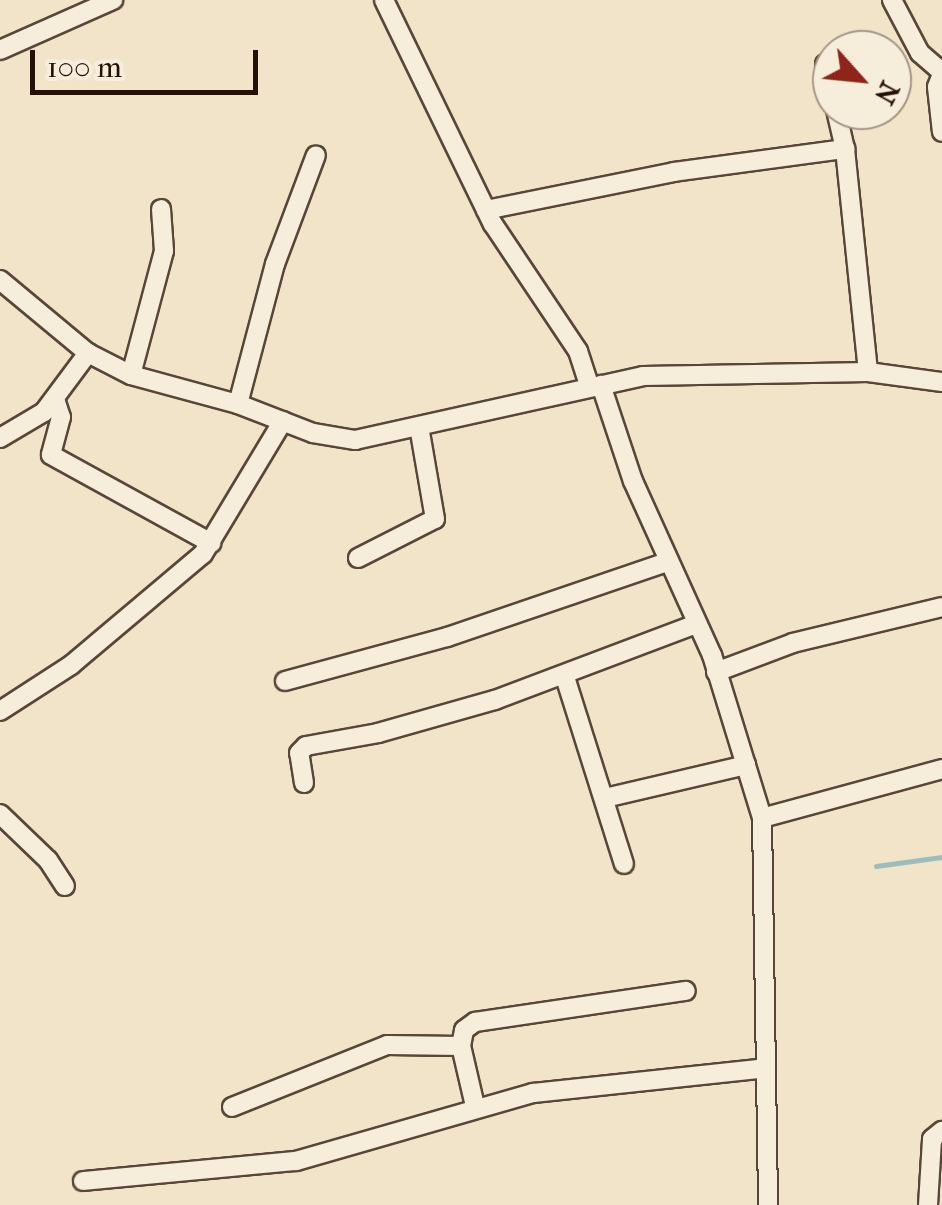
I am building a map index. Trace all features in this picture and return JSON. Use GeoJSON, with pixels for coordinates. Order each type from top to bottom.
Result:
{"type":"FeatureCollection","features":[{"type":"Feature","properties":{"kind":"street"},"geometry":{"type":"LineString","coordinates":[[0,50],[113,0]]}},
{"type":"Feature","properties":{"kind":"street"},"geometry":{"type":"LineString","coordinates":[[384,0],[486,210],[578,351],[595,386],[716,672],[746,765],[762,818],[768,1205]]}},
{"type":"Feature","properties":{"kind":"street"},"geometry":{"type":"LineString","coordinates":[[892,0],[920,53],[941,79],[942,132]]}},
{"type":"Feature","properties":{"kind":"street"},"geometry":{"type":"LineString","coordinates":[[841,130],[868,372]]}},
{"type":"Feature","properties":{"kind":"street"},"geometry":{"type":"LineString","coordinates":[[486,210],[674,172],[845,149]]}},
{"type":"Feature","properties":{"kind":"street"},"geometry":{"type":"LineString","coordinates":[[238,404],[276,264],[316,155]]}},
{"type":"Feature","properties":{"kind":"street"},"geometry":{"type":"LineString","coordinates":[[131,374],[164,251],[161,209]]}},
{"type":"Feature","properties":{"kind":"street"},"geometry":{"type":"LineString","coordinates":[[0,280],[88,353],[131,374],[355,440],[595,386],[724,372],[868,372],[942,382]]}},
{"type":"Feature","properties":{"kind":"street"},"geometry":{"type":"LineString","coordinates":[[0,438],[21,431],[56,398],[88,353]]}},
{"type":"Feature","properties":{"kind":"street"},"geometry":{"type":"LineString","coordinates":[[56,398],[60,417],[51,455],[210,544]]}},
{"type":"Feature","properties":{"kind":"street"},"geometry":{"type":"LineString","coordinates":[[0,711],[138,612],[210,544],[284,421]]}},
{"type":"Feature","properties":{"kind":"street"},"geometry":{"type":"LineString","coordinates":[[358,558],[435,518],[419,426]]}},
{"type":"Feature","properties":{"kind":"street"},"geometry":{"type":"LineString","coordinates":[[285,680],[447,637],[667,562]]}},
{"type":"Feature","properties":{"kind":"street"},"geometry":{"type":"LineString","coordinates":[[716,672],[793,643],[942,607]]}},
{"type":"Feature","properties":{"kind":"street"},"geometry":{"type":"LineString","coordinates":[[304,782],[299,752],[306,746],[423,722],[565,677],[696,624]]}},
{"type":"Feature","properties":{"kind":"street"},"geometry":{"type":"LineString","coordinates":[[565,677],[624,864]]}},
{"type":"Feature","properties":{"kind":"street"},"geometry":{"type":"LineString","coordinates":[[605,798],[746,765]]}},
{"type":"Feature","properties":{"kind":"street"},"geometry":{"type":"LineString","coordinates":[[762,818],[942,769]]}},
{"type":"Feature","properties":{"kind":"street"},"geometry":{"type":"LineString","coordinates":[[0,814],[48,860],[65,886]]}},
{"type":"Feature","properties":{"kind":"street"},"geometry":{"type":"LineString","coordinates":[[475,1106],[461,1046],[464,1030],[474,1022],[686,991]]}},
{"type":"Feature","properties":{"kind":"street"},"geometry":{"type":"LineString","coordinates":[[232,1107],[387,1045],[461,1046]]}},
{"type":"Feature","properties":{"kind":"street"},"geometry":{"type":"LineString","coordinates":[[83,1181],[296,1162],[475,1106],[578,1086],[766,1068]]}},
{"type":"Feature","properties":{"kind":"street"},"geometry":{"type":"LineString","coordinates":[[928,1205],[932,1139],[942,1131]]}},
{"type":"Feature","properties":{"kind":"waterway"},"geometry":{"type":"LineString","coordinates":[[876,866],[942,857]]}}]}
